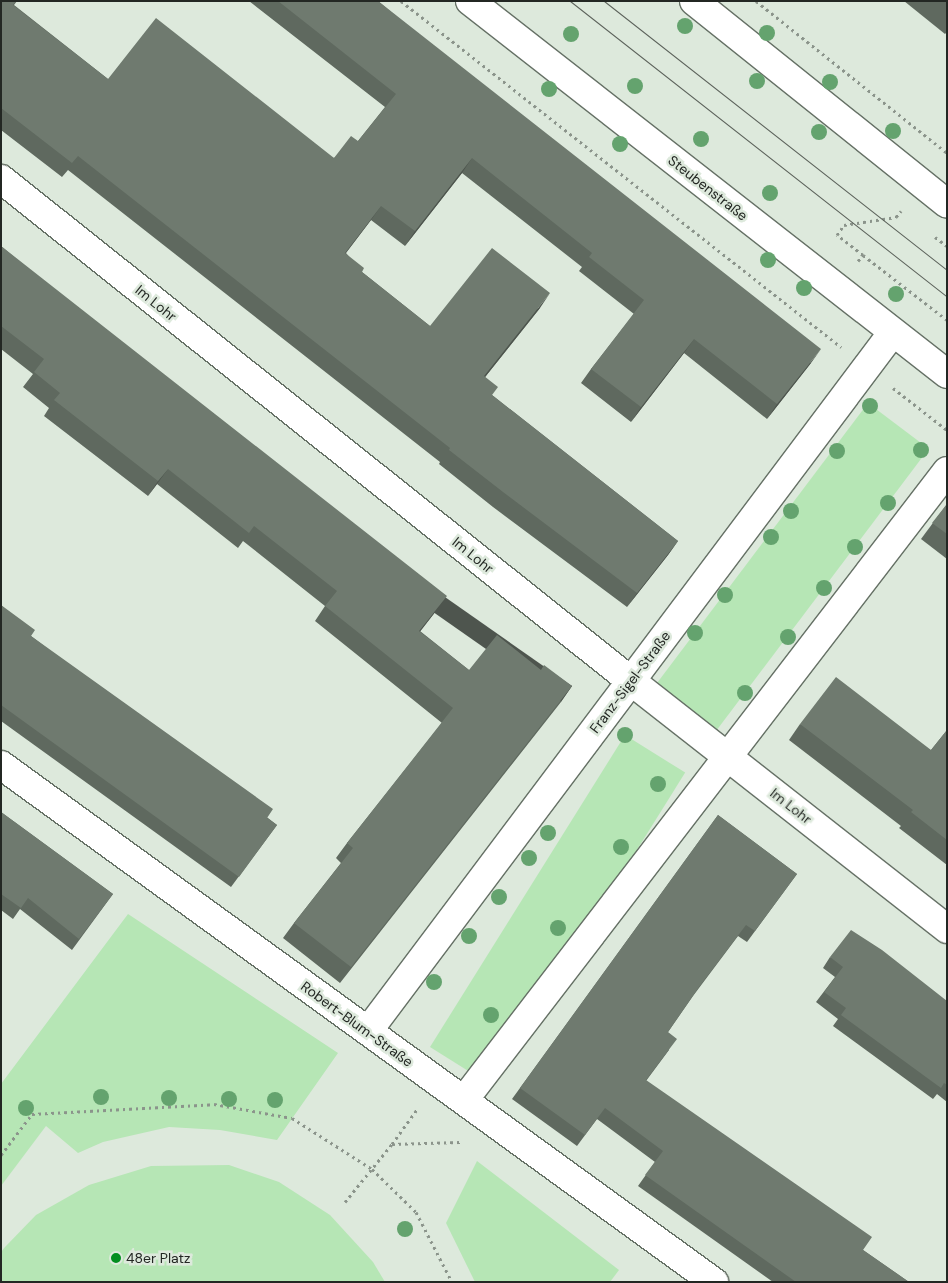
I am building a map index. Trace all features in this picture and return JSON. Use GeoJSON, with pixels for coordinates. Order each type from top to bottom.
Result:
{"type":"FeatureCollection","features":[{"type":"Feature","properties":{"kind":"street","name":"Steubenstraße"},"geometry":{"type":"LineString","coordinates":[[470,1],[947,374]]}},
{"type":"Feature","properties":{"kind":"street"},"geometry":{"type":"LineString","coordinates":[[694,1],[947,204]]}},
{"type":"Feature","properties":{"kind":"street","name":"Im Lohr"},"geometry":{"type":"LineString","coordinates":[[1,179],[631,681],[947,929]]}},
{"type":"Feature","properties":{"kind":"street","name":"Franz-Sigel-Straße"},"geometry":{"type":"LineString","coordinates":[[368,1031],[893,332]]}},
{"type":"Feature","properties":{"kind":"street"},"geometry":{"type":"LineString","coordinates":[[464,1100],[947,471]]}},
{"type":"Feature","properties":{"kind":"street","name":"Robert-Blum-Straße"},"geometry":{"type":"LineString","coordinates":[[1,765],[714,1282]]}},
{"type":"Feature","properties":{"kind":"path"},"geometry":{"type":"LineString","coordinates":[[401,1],[947,430]]}},
{"type":"Feature","properties":{"kind":"path"},"geometry":{"type":"LineString","coordinates":[[756,1],[947,153]]}},
{"type":"Feature","properties":{"kind":"path"},"geometry":{"type":"LineString","coordinates":[[895,163],[920,132]]}},
{"type":"Feature","properties":{"kind":"path"},"geometry":{"type":"LineString","coordinates":[[895,205],[902,210],[896,217],[844,225],[837,235],[947,320]]}},
{"type":"Feature","properties":{"kind":"path"},"geometry":{"type":"LineString","coordinates":[[810,323],[863,255]]}},
{"type":"Feature","properties":{"kind":"path"},"geometry":{"type":"LineString","coordinates":[[345,1202],[392,1144],[437,1082]]}},
{"type":"Feature","properties":{"kind":"path"},"geometry":{"type":"LineString","coordinates":[[1,1155],[32,1114],[214,1104],[292,1118],[372,1169],[416,1212],[452,1282]]}},
{"type":"Feature","properties":{"kind":"path"},"geometry":{"type":"LineString","coordinates":[[392,1144],[518,1140]]}},
{"type":"Feature","properties":{"kind":"green space"},"geometry":{"type":"Polygon","coordinates":[[[868,403],[929,449],[716,731],[656,685],[868,403]]]}},
{"type":"Feature","properties":{"kind":"green space"},"geometry":{"type":"Polygon","coordinates":[[[625,735],[685,773],[490,1085],[430,1047],[625,735]]]}},
{"type":"Feature","properties":{"kind":"green space"},"geometry":{"type":"Polygon","coordinates":[[[128,914],[338,1053],[277,1140],[220,1130],[169,1127],[103,1142],[78,1153],[46,1126],[1,1186],[1,1084],[128,914]]]}},
{"type":"Feature","properties":{"kind":"green space"},"geometry":{"type":"Polygon","coordinates":[[[477,1161],[619,1270],[610,1282],[475,1282],[446,1223],[477,1161]]]}},
{"type":"Feature","properties":{"kind":"green space"},"geometry":{"type":"Polygon","coordinates":[[[229,1165],[279,1182],[330,1215],[373,1262],[385,1282],[1,1282],[1,1252],[5,1247],[36,1215],[89,1185],[151,1166],[229,1165]]]}},
{"type":"Feature","properties":{"kind":"building"},"geometry":{"type":"Polygon","coordinates":[[[1,1],[16,1],[13,5],[108,79],[156,18],[334,158],[351,136],[358,141],[396,94],[278,1],[378,1],[821,349],[777,404],[694,339],[641,407],[591,369],[644,300],[589,257],[592,253],[472,158],[415,231],[381,206],[345,253],[364,268],[362,272],[430,326],[492,248],[550,293],[484,376],[498,387],[492,395],[678,541],[637,593],[449,450],[450,448],[78,156],[72,163],[1,108],[1,1]]]}},
{"type":"Feature","properties":{"kind":"building"},"geometry":{"type":"Polygon","coordinates":[[[1,246],[447,596],[419,631],[469,670],[497,635],[541,670],[544,665],[572,686],[351,967],[294,923],[353,848],[347,843],[453,708],[325,606],[337,591],[254,526],[249,533],[168,469],[158,481],[54,400],[60,393],[34,372],[44,359],[1,326],[1,246]]]}},
{"type":"Feature","properties":{"kind":"building"},"geometry":{"type":"Polygon","coordinates":[[[947,504],[947,534],[932,523],[947,504]]]}},
{"type":"Feature","properties":{"kind":"building"},"geometry":{"type":"Polygon","coordinates":[[[1,605],[35,630],[31,636],[273,809],[267,818],[277,825],[239,877],[1,705],[1,605]]]}},
{"type":"Feature","properties":{"kind":"building"},"geometry":{"type":"Polygon","coordinates":[[[836,677],[931,750],[947,730],[947,840],[911,812],[913,810],[800,724],[836,677]]]}},
{"type":"Feature","properties":{"kind":"building"},"geometry":{"type":"Polygon","coordinates":[[[1,812],[113,894],[79,939],[28,898],[21,908],[1,894],[1,812]]]}},
{"type":"Feature","properties":{"kind":"building"},"geometry":{"type":"Polygon","coordinates":[[[718,815],[797,874],[755,931],[746,925],[699,987],[668,1032],[677,1039],[646,1080],[872,1237],[863,1250],[909,1282],[796,1282],[645,1175],[663,1151],[605,1108],[585,1135],[520,1088],[718,815]]]}},
{"type":"Feature","properties":{"kind":"building"},"geometry":{"type":"Polygon","coordinates":[[[851,930],[882,950],[947,1001],[947,1085],[944,1083],[941,1088],[841,1015],[846,1008],[824,992],[843,967],[830,957],[851,930]]]}},
{"type":"Feature","properties":{"kind":"tram line"},"geometry":{"type":"LineString","coordinates":[[570,1],[947,297]]}},
{"type":"Feature","properties":{"kind":"tram line"},"geometry":{"type":"LineString","coordinates":[[604,1],[947,270]]}},
{"type":"Feature","properties":{"kind":"place","name":"48er Platz"},"geometry":{"type":"Point","coordinates":[116,1258]}}]}
